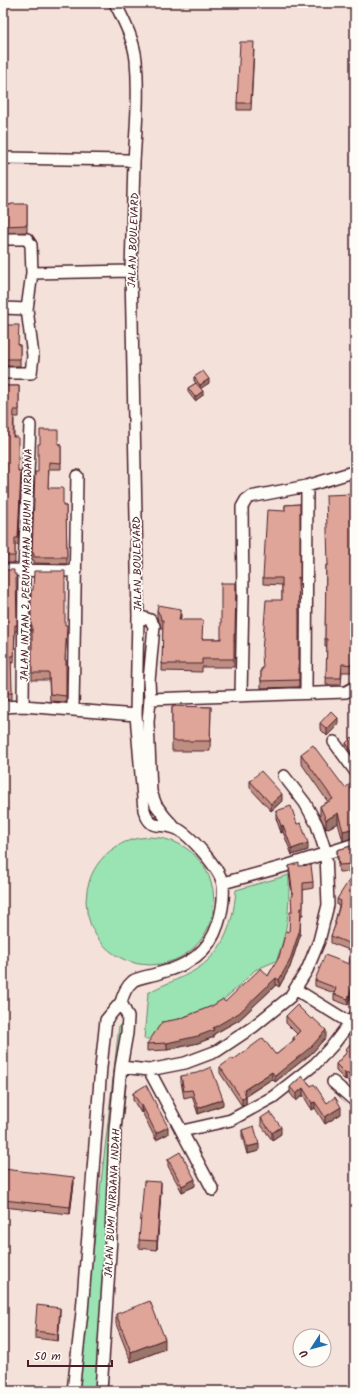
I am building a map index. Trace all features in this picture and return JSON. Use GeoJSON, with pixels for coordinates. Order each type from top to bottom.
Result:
{"type":"FeatureCollection","features":[{"type":"Feature","properties":{"kind":"street","name":"JALAN BOULEVARD"},"geometry":{"type":"LineString","coordinates":[[115,3],[127,28],[136,59],[137,93],[131,271],[138,616],[136,715],[144,810],[147,819],[154,825],[175,828],[198,846],[216,870],[223,883]]}},
{"type":"Feature","properties":{"kind":"street"},"geometry":{"type":"LineString","coordinates":[[3,158],[127,160],[134,162]]}},
{"type":"Feature","properties":{"kind":"street"},"geometry":{"type":"LineString","coordinates":[[3,238],[27,239],[30,245],[32,273],[27,309],[33,356],[31,373],[3,373]]}},
{"type":"Feature","properties":{"kind":"street"},"geometry":{"type":"LineString","coordinates":[[32,273],[131,271]]}},
{"type":"Feature","properties":{"kind":"street"},"geometry":{"type":"LineString","coordinates":[[3,308],[27,309]]}},
{"type":"Feature","properties":{"kind":"street","name":"JALAN INTAN 2 PERUMAHAN BHUMI NIRWANA"},"geometry":{"type":"LineString","coordinates":[[23,706],[24,570],[30,425]]}},
{"type":"Feature","properties":{"kind":"street"},"geometry":{"type":"LineString","coordinates":[[241,695],[243,596],[242,507],[246,500],[250,497],[307,486],[355,472]]}},
{"type":"Feature","properties":{"kind":"street"},"geometry":{"type":"LineString","coordinates":[[73,709],[77,476]]}},
{"type":"Feature","properties":{"kind":"street"},"geometry":{"type":"LineString","coordinates":[[306,693],[307,486]]}},
{"type":"Feature","properties":{"kind":"street"},"geometry":{"type":"LineString","coordinates":[[3,570],[76,571]]}},
{"type":"Feature","properties":{"kind":"street"},"geometry":{"type":"LineString","coordinates":[[138,616],[150,620],[154,626],[149,681],[150,699],[148,722],[151,792],[156,805],[175,828]]}},
{"type":"Feature","properties":{"kind":"street"},"geometry":{"type":"LineString","coordinates":[[150,699],[346,692],[355,687]]}},
{"type":"Feature","properties":{"kind":"street"},"geometry":{"type":"LineString","coordinates":[[3,707],[23,706],[73,709],[136,715]]}},
{"type":"Feature","properties":{"kind":"street"},"geometry":{"type":"LineString","coordinates":[[334,742],[355,771]]}},
{"type":"Feature","properties":{"kind":"street"},"geometry":{"type":"LineString","coordinates":[[121,1067],[149,1070],[185,1063],[217,1051],[253,1027],[290,997],[307,970],[319,941],[328,905],[326,853],[318,825],[305,803],[284,776]]}},
{"type":"Feature","properties":{"kind":"street"},"geometry":{"type":"LineString","coordinates":[[121,1002],[125,989],[134,980],[173,970],[200,953],[209,945],[215,936],[220,920],[223,898],[223,883],[355,844]]}},
{"type":"Feature","properties":{"kind":"street"},"geometry":{"type":"LineString","coordinates":[[182,1131],[231,1120],[273,1097],[315,1064],[354,1022],[295,989]]}},
{"type":"Feature","properties":{"kind":"street","name":"JALAN BUMI NIRWANA INDAH"},"geometry":{"type":"LineString","coordinates":[[73,1391],[82,1312],[106,1020],[121,1002],[128,1016],[115,1129],[111,1238],[101,1391]]}},
{"type":"Feature","properties":{"kind":"street"},"geometry":{"type":"LineString","coordinates":[[149,1070],[213,1190]]}},
{"type":"Feature","properties":{"kind":"street"},"geometry":{"type":"LineString","coordinates":[[333,1082],[353,1101],[355,1101]]}},
{"type":"Feature","properties":{"kind":"green space"},"geometry":{"type":"Polygon","coordinates":[[[144,837],[156,837],[169,840],[186,848],[199,860],[211,882],[214,901],[213,913],[209,925],[203,937],[191,950],[169,962],[156,965],[144,965],[131,962],[114,954],[101,942],[89,920],[86,907],[86,895],[89,882],[97,865],[109,852],[131,840],[144,837]]]}},
{"type":"Feature","properties":{"kind":"green space"},"geometry":{"type":"Polygon","coordinates":[[[289,875],[289,898],[286,929],[276,961],[255,970],[222,1001],[152,1039],[144,1039],[148,993],[198,968],[209,960],[217,950],[228,929],[232,916],[236,890],[289,875]]]}},
{"type":"Feature","properties":{"kind":"green space"},"geometry":{"type":"Polygon","coordinates":[[[127,1019],[132,1027],[95,1391],[77,1391],[119,1026],[127,1019]]]}},
{"type":"Feature","properties":{"kind":"building"},"geometry":{"type":"Polygon","coordinates":[[[240,42],[254,42],[251,103],[237,103],[240,42]]]}},
{"type":"Feature","properties":{"kind":"building"},"geometry":{"type":"Polygon","coordinates":[[[27,204],[27,225],[3,226],[3,205],[27,204]]]}},
{"type":"Feature","properties":{"kind":"building"},"geometry":{"type":"Polygon","coordinates":[[[3,322],[4,325],[19,325],[18,345],[20,345],[20,359],[4,359],[3,322]]]}},
{"type":"Feature","properties":{"kind":"building"},"geometry":{"type":"Polygon","coordinates":[[[203,371],[209,379],[200,385],[194,377],[203,371]]]}},
{"type":"Feature","properties":{"kind":"building"},"geometry":{"type":"Polygon","coordinates":[[[196,383],[203,391],[195,397],[188,388],[196,383]]]}},
{"type":"Feature","properties":{"kind":"building"},"geometry":{"type":"Polygon","coordinates":[[[3,386],[19,386],[19,410],[14,410],[13,437],[18,437],[18,472],[21,472],[18,538],[15,538],[15,556],[3,556],[3,386]]]}},
{"type":"Feature","properties":{"kind":"building"},"geometry":{"type":"Polygon","coordinates":[[[40,430],[58,430],[58,444],[61,444],[61,463],[49,462],[48,488],[63,488],[63,506],[66,506],[67,557],[34,557],[34,553],[32,553],[35,472],[38,472],[38,444],[40,444],[40,430]]]}},
{"type":"Feature","properties":{"kind":"building"},"geometry":{"type":"Polygon","coordinates":[[[352,490],[355,490],[355,665],[342,664],[341,678],[326,678],[326,565],[328,565],[326,495],[352,494],[352,490]]]}},
{"type":"Feature","properties":{"kind":"building"},"geometry":{"type":"Polygon","coordinates":[[[300,504],[300,578],[298,577],[299,680],[261,681],[261,669],[263,669],[262,652],[266,600],[282,600],[282,578],[263,578],[267,510],[285,511],[285,505],[300,504]]]}},
{"type":"Feature","properties":{"kind":"building"},"geometry":{"type":"Polygon","coordinates":[[[3,570],[14,570],[14,574],[16,574],[17,625],[15,625],[14,656],[11,656],[12,693],[3,693],[3,570]]]}},
{"type":"Feature","properties":{"kind":"building"},"geometry":{"type":"Polygon","coordinates":[[[34,571],[65,571],[65,625],[67,625],[65,660],[66,696],[50,694],[49,673],[32,673],[31,590],[33,590],[34,571]]]}},
{"type":"Feature","properties":{"kind":"building"},"geometry":{"type":"Polygon","coordinates":[[[221,583],[236,583],[234,659],[202,659],[202,664],[162,664],[163,620],[161,620],[157,610],[158,605],[181,609],[179,620],[203,620],[202,639],[221,639],[221,583]]]}},
{"type":"Feature","properties":{"kind":"building"},"geometry":{"type":"Polygon","coordinates":[[[172,706],[211,707],[210,741],[172,741],[172,706]]]}},
{"type":"Feature","properties":{"kind":"building"},"geometry":{"type":"Polygon","coordinates":[[[331,711],[338,718],[327,729],[320,723],[331,711]]]}},
{"type":"Feature","properties":{"kind":"building"},"geometry":{"type":"Polygon","coordinates":[[[352,737],[355,741],[355,756],[346,743],[352,737]]]}},
{"type":"Feature","properties":{"kind":"building"},"geometry":{"type":"Polygon","coordinates":[[[313,745],[345,788],[350,784],[355,807],[355,828],[343,831],[338,813],[326,820],[320,806],[333,799],[301,754],[313,745]]]}},
{"type":"Feature","properties":{"kind":"building"},"geometry":{"type":"Polygon","coordinates":[[[261,771],[282,794],[271,804],[250,781],[261,771]]]}},
{"type":"Feature","properties":{"kind":"building"},"geometry":{"type":"Polygon","coordinates":[[[291,806],[297,824],[301,823],[308,843],[292,849],[283,825],[281,826],[276,811],[291,806]]]}},
{"type":"Feature","properties":{"kind":"building"},"geometry":{"type":"Polygon","coordinates":[[[355,845],[355,864],[339,865],[337,850],[355,845]]]}},
{"type":"Feature","properties":{"kind":"building"},"geometry":{"type":"Polygon","coordinates":[[[299,863],[299,866],[311,865],[313,882],[303,883],[303,908],[301,908],[300,929],[290,960],[279,980],[276,978],[239,1013],[213,1028],[214,1030],[198,1036],[167,1043],[147,1044],[162,1022],[179,1019],[212,1006],[223,999],[225,1002],[261,968],[268,976],[279,957],[286,931],[289,932],[290,912],[292,912],[291,896],[293,896],[289,866],[299,863]]]}},
{"type":"Feature","properties":{"kind":"building"},"geometry":{"type":"Polygon","coordinates":[[[348,882],[355,886],[355,981],[348,999],[334,994],[336,988],[315,980],[325,955],[349,964],[353,945],[331,936],[336,923],[341,901],[337,899],[348,882]]]}},
{"type":"Feature","properties":{"kind":"building"},"geometry":{"type":"Polygon","coordinates":[[[297,1005],[311,1019],[313,1018],[326,1030],[312,1046],[275,1076],[272,1072],[244,1090],[246,1097],[242,1099],[220,1067],[232,1058],[233,1060],[263,1038],[275,1054],[277,1054],[295,1039],[293,1038],[300,1031],[286,1016],[297,1005]]]}},
{"type":"Feature","properties":{"kind":"building"},"geometry":{"type":"Polygon","coordinates":[[[355,1039],[355,1081],[336,1064],[348,1051],[346,1049],[355,1039]]]}},
{"type":"Feature","properties":{"kind":"building"},"geometry":{"type":"Polygon","coordinates":[[[211,1067],[223,1099],[198,1108],[192,1090],[184,1091],[181,1076],[197,1073],[211,1067]]]}},
{"type":"Feature","properties":{"kind":"building"},"geometry":{"type":"Polygon","coordinates":[[[302,1076],[311,1086],[314,1084],[327,1103],[335,1097],[341,1107],[325,1117],[315,1102],[312,1103],[303,1088],[296,1094],[290,1087],[302,1076]]]}},
{"type":"Feature","properties":{"kind":"building"},"geometry":{"type":"Polygon","coordinates":[[[146,1085],[168,1127],[156,1133],[142,1105],[141,1106],[133,1093],[146,1085]]]}},
{"type":"Feature","properties":{"kind":"building"},"geometry":{"type":"Polygon","coordinates":[[[270,1112],[281,1127],[272,1133],[261,1118],[270,1112]]]}},
{"type":"Feature","properties":{"kind":"building"},"geometry":{"type":"Polygon","coordinates":[[[254,1126],[259,1144],[247,1147],[242,1130],[254,1126]]]}},
{"type":"Feature","properties":{"kind":"building"},"geometry":{"type":"Polygon","coordinates":[[[180,1152],[195,1179],[182,1186],[168,1159],[180,1152]]]}},
{"type":"Feature","properties":{"kind":"building"},"geometry":{"type":"Polygon","coordinates":[[[3,1169],[74,1177],[70,1207],[3,1200],[3,1169]]]}},
{"type":"Feature","properties":{"kind":"building"},"geometry":{"type":"Polygon","coordinates":[[[144,1181],[161,1182],[157,1241],[139,1240],[144,1181]]]}},
{"type":"Feature","properties":{"kind":"building"},"geometry":{"type":"Polygon","coordinates":[[[150,1301],[165,1339],[131,1352],[116,1314],[150,1301]]]}},
{"type":"Feature","properties":{"kind":"building"},"geometry":{"type":"Polygon","coordinates":[[[37,1305],[60,1308],[58,1334],[35,1331],[37,1305]]]}}]}
